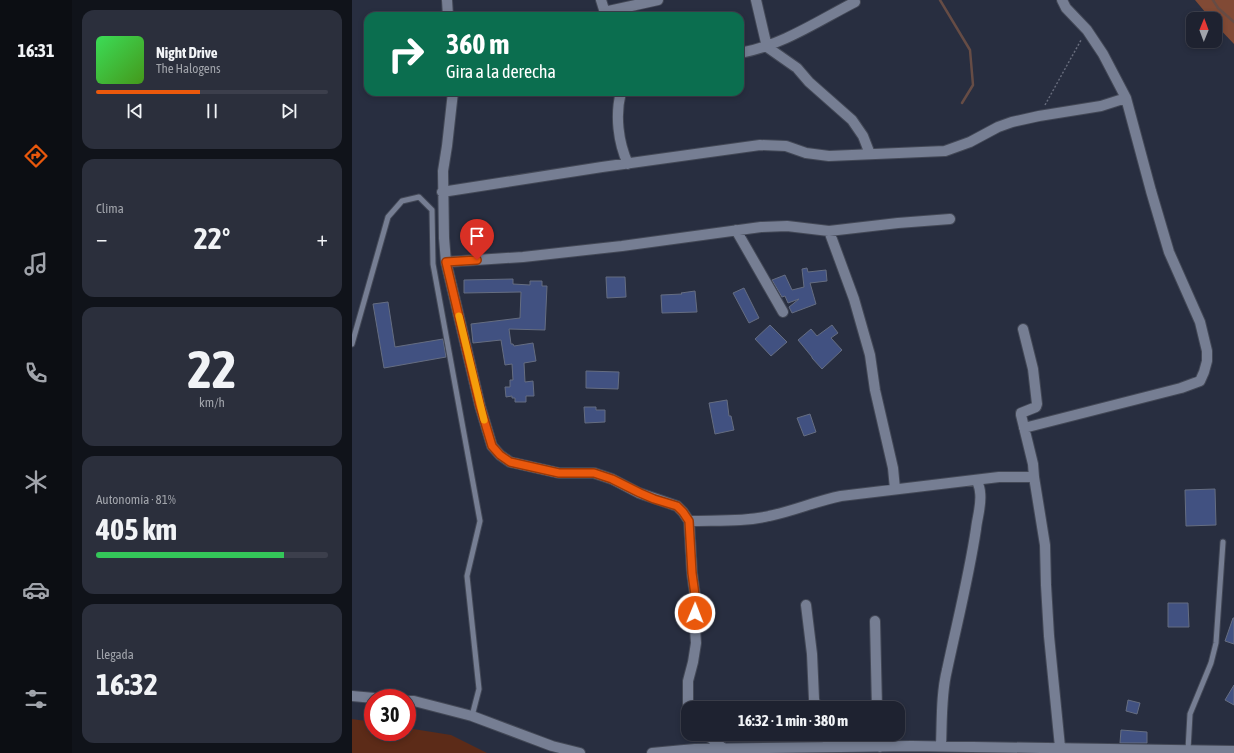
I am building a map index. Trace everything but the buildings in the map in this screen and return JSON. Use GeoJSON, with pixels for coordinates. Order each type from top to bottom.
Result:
{"type":"FeatureCollection","features":[{"type":"Feature","properties":{"kind":"street"},"geometry":{"type":"LineString","coordinates":[[447,0],[448,12]]}},
{"type":"Feature","properties":{"kind":"street"},"geometry":{"type":"LineString","coordinates":[[601,0],[604,12]]}},
{"type":"Feature","properties":{"kind":"street"},"geometry":{"type":"LineString","coordinates":[[613,12],[658,0]]}},
{"type":"Feature","properties":{"kind":"street"},"geometry":{"type":"LineString","coordinates":[[756,0],[767,47],[797,68],[809,82],[852,120],[863,136],[870,154]]}},
{"type":"Feature","properties":{"kind":"street"},"geometry":{"type":"LineString","coordinates":[[1024,428],[1181,388],[1200,381],[1207,361],[1207,351],[1200,322],[1169,252],[1126,98],[1103,54],[1087,30],[1066,8],[1062,0]]}},
{"type":"Feature","properties":{"kind":"street"},"geometry":{"type":"LineString","coordinates":[[744,52],[767,47],[807,28],[854,2]]}},
{"type":"Feature","properties":{"kind":"street"},"geometry":{"type":"LineString","coordinates":[[452,96],[443,171],[442,192],[446,262],[480,406],[492,446],[500,455],[510,462],[559,473],[594,473],[612,479],[640,493],[677,506],[683,512],[689,521],[692,573],[695,595],[696,643],[688,681],[688,701]]}},
{"type":"Feature","properties":{"kind":"street"},"geometry":{"type":"LineString","coordinates":[[620,96],[618,119],[624,154],[628,164]]}},
{"type":"Feature","properties":{"kind":"street"},"geometry":{"type":"LineString","coordinates":[[442,192],[602,167],[768,144],[786,146],[823,156],[945,151],[970,142],[998,127],[1012,122],[1101,106],[1126,98]]}},
{"type":"Feature","properties":{"kind":"street"},"geometry":{"type":"LineString","coordinates":[[446,262],[622,246],[761,227],[787,226],[828,231],[950,219]]}},
{"type":"Feature","properties":{"kind":"street"},"geometry":{"type":"LineString","coordinates":[[736,230],[783,312]]}},
{"type":"Feature","properties":{"kind":"street"},"geometry":{"type":"LineString","coordinates":[[828,231],[854,299],[870,355],[875,390],[893,468],[895,489]]}},
{"type":"Feature","properties":{"kind":"street"},"geometry":{"type":"LineString","coordinates":[[1023,329],[1033,368],[1038,404],[1036,408],[1021,413],[1033,464],[1045,545],[1049,636],[1060,747]]}},
{"type":"Feature","properties":{"kind":"street"},"geometry":{"type":"LineString","coordinates":[[689,521],[750,519],[769,516],[823,500],[895,489],[977,481],[999,477],[1034,477]]}},
{"type":"Feature","properties":{"kind":"street"},"geometry":{"type":"LineString","coordinates":[[941,746],[942,715],[947,671],[970,566],[979,509],[981,493],[977,481]]}},
{"type":"Feature","properties":{"kind":"street"},"geometry":{"type":"LineString","coordinates":[[806,605],[812,654],[814,701]]}},
{"type":"Feature","properties":{"kind":"street"},"geometry":{"type":"LineString","coordinates":[[875,621],[877,701]]}},
{"type":"Feature","properties":{"kind":"street"},"geometry":{"type":"LineString","coordinates":[[352,696],[364,697]]}},
{"type":"Feature","properties":{"kind":"street"},"geometry":{"type":"LineString","coordinates":[[416,702],[472,716],[553,750],[580,753]]}},
{"type":"Feature","properties":{"kind":"street"},"geometry":{"type":"LineString","coordinates":[[713,741],[724,751]]}},
{"type":"Feature","properties":{"kind":"street"},"geometry":{"type":"LineString","coordinates":[[828,741],[830,747]]}},
{"type":"Feature","properties":{"kind":"street"},"geometry":{"type":"LineString","coordinates":[[879,741],[880,747]]}},
{"type":"Feature","properties":{"kind":"street"},"geometry":{"type":"LineString","coordinates":[[652,753],[696,749],[724,751],[830,747],[941,746],[1234,751]]}},
{"type":"Feature","properties":{"kind":"lane"},"geometry":{"type":"LineString","coordinates":[[352,344],[388,217],[402,201],[420,196],[432,210],[433,264],[480,521],[468,576],[479,689],[472,716]]}},
{"type":"Feature","properties":{"kind":"lane"},"geometry":{"type":"LineString","coordinates":[[1188,750],[1190,714],[1211,663],[1216,643],[1223,542]]}},
{"type":"Feature","properties":{"kind":"path"},"geometry":{"type":"LineString","coordinates":[[1039,116],[1087,30]]}},
{"type":"Feature","properties":{"kind":"shaded area"},"geometry":{"type":"Polygon","coordinates":[[[1195,0],[1234,0],[1234,44],[1222,31],[1222,12],[1205,12],[1195,0]]]}},
{"type":"Feature","properties":{"kind":"shaded area"},"geometry":{"type":"Polygon","coordinates":[[[352,719],[364,721],[364,741],[416,741],[416,729],[451,735],[487,753],[352,753],[352,719]]]}},
{"type":"Feature","properties":{"kind":"waterway"},"geometry":{"type":"LineString","coordinates":[[940,0],[970,50],[973,85],[962,103]]}},
{"type":"Feature","properties":{"kind":"waterway"},"geometry":{"type":"LineString","coordinates":[[1213,0],[1218,8],[1234,22]]}},
{"type":"Feature","properties":{"kind":"slow traffic"},"geometry":{"type":"LineString","coordinates":[[459,316],[484,420]]}},
{"type":"Feature","properties":{"kind":"route"},"geometry":{"type":"LineString","coordinates":[[477,260],[446,262],[480,406],[492,446],[500,455],[510,462],[559,473],[594,473],[612,479],[654,499],[677,506],[689,521],[695,613]]}}]}
